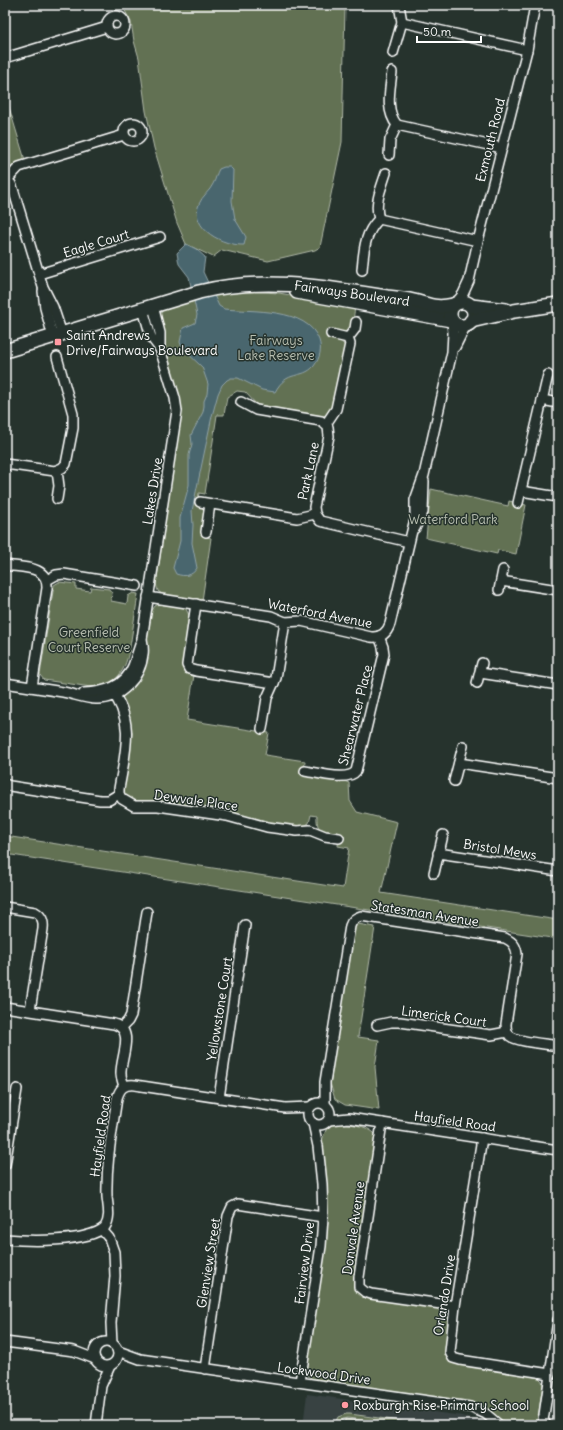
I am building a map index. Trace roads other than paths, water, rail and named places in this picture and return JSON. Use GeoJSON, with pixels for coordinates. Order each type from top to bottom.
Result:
{"type":"FeatureCollection","features":[{"type":"Feature","properties":{"kind":"street"},"geometry":{"type":"LineString","coordinates":[[393,53],[402,22],[398,5]]}},
{"type":"Feature","properties":{"kind":"street","name":"Exmouth Road"},"geometry":{"type":"LineString","coordinates":[[463,304],[463,294],[469,281],[527,50],[535,5]]}},
{"type":"Feature","properties":{"kind":"street"},"geometry":{"type":"LineString","coordinates":[[402,22],[527,50]]}},
{"type":"Feature","properties":{"kind":"street"},"geometry":{"type":"LineString","coordinates":[[5,58],[107,27]]}},
{"type":"Feature","properties":{"kind":"street"},"geometry":{"type":"LineString","coordinates":[[392,72],[390,109],[393,120],[397,125],[502,148]]}},
{"type":"Feature","properties":{"kind":"street"},"geometry":{"type":"LineString","coordinates":[[389,155],[390,140],[397,125]]}},
{"type":"Feature","properties":{"kind":"street"},"geometry":{"type":"LineString","coordinates":[[58,335],[53,306],[43,288],[13,189],[6,179],[19,167],[124,135]]}},
{"type":"Feature","properties":{"kind":"street"},"geometry":{"type":"LineString","coordinates":[[379,219],[376,209],[377,202],[386,173]]}},
{"type":"Feature","properties":{"kind":"street"},"geometry":{"type":"LineString","coordinates":[[379,219],[478,241]]}},
{"type":"Feature","properties":{"kind":"street"},"geometry":{"type":"LineString","coordinates":[[362,270],[364,246],[367,235],[372,226],[379,219]]}},
{"type":"Feature","properties":{"kind":"street","name":"Eagle Court"},"geometry":{"type":"LineString","coordinates":[[39,274],[160,237]]}},
{"type":"Feature","properties":{"kind":"street","name":"Fairways Boulevard"},"geometry":{"type":"LineString","coordinates":[[5,351],[183,297],[223,287],[299,284],[413,301],[437,308],[463,304],[514,311]]}},
{"type":"Feature","properties":{"kind":"street","name":"Fairways Boulevard"},"geometry":{"type":"LineString","coordinates":[[250,285],[282,289],[452,321]]}},
{"type":"Feature","properties":{"kind":"street"},"geometry":{"type":"LineString","coordinates":[[469,323],[474,314],[463,304],[449,312],[452,321],[459,326],[514,311],[558,304]]}},
{"type":"Feature","properties":{"kind":"street","name":"Lakes Drive"},"geometry":{"type":"LineString","coordinates":[[5,683],[74,694],[96,692],[112,693],[130,673],[142,639],[177,412],[175,398],[160,349],[160,333],[148,308]]}},
{"type":"Feature","properties":{"kind":"street","name":"Waterford Avenue"},"geometry":{"type":"LineString","coordinates":[[148,597],[270,616],[285,622],[301,621],[371,637],[379,636],[386,632],[390,624],[415,519],[415,500],[424,475],[452,352],[452,321]]}},
{"type":"Feature","properties":{"kind":"street"},"geometry":{"type":"LineString","coordinates":[[348,338],[355,330],[356,322]]}},
{"type":"Feature","properties":{"kind":"street","name":"Waterford Avenue"},"geometry":{"type":"LineString","coordinates":[[452,352],[469,323]]}},
{"type":"Feature","properties":{"kind":"street"},"geometry":{"type":"LineString","coordinates":[[331,334],[348,338]]}},
{"type":"Feature","properties":{"kind":"street"},"geometry":{"type":"LineString","coordinates":[[241,402],[256,410],[316,420],[326,424],[334,414],[338,404],[350,348],[350,340],[348,338]]}},
{"type":"Feature","properties":{"kind":"street"},"geometry":{"type":"LineString","coordinates":[[5,464],[57,471],[64,466],[67,461],[74,421],[72,406],[57,357]]}},
{"type":"Feature","properties":{"kind":"street"},"geometry":{"type":"LineString","coordinates":[[518,503],[548,374]]}},
{"type":"Feature","properties":{"kind":"street"},"geometry":{"type":"LineString","coordinates":[[542,400],[558,403]]}},
{"type":"Feature","properties":{"kind":"street","name":"Park Lane"},"geometry":{"type":"LineString","coordinates":[[326,424],[329,436],[314,507],[315,514],[320,520],[325,522],[410,538]]}},
{"type":"Feature","properties":{"kind":"street"},"geometry":{"type":"LineString","coordinates":[[57,471],[59,486],[58,499]]}},
{"type":"Feature","properties":{"kind":"street"},"geometry":{"type":"LineString","coordinates":[[521,491],[558,497]]}},
{"type":"Feature","properties":{"kind":"street"},"geometry":{"type":"LineString","coordinates":[[200,502],[297,518],[315,514]]}},
{"type":"Feature","properties":{"kind":"street"},"geometry":{"type":"LineString","coordinates":[[206,532],[210,504]]}},
{"type":"Feature","properties":{"kind":"street"},"geometry":{"type":"LineString","coordinates":[[5,565],[39,571],[45,575],[47,580],[32,687]]}},
{"type":"Feature","properties":{"kind":"street"},"geometry":{"type":"LineString","coordinates":[[503,570],[500,585],[558,590]]}},
{"type":"Feature","properties":{"kind":"street"},"geometry":{"type":"LineString","coordinates":[[47,580],[56,575],[64,574],[137,586]]}},
{"type":"Feature","properties":{"kind":"street"},"geometry":{"type":"LineString","coordinates":[[196,604],[187,665],[190,669],[274,683]]}},
{"type":"Feature","properties":{"kind":"street"},"geometry":{"type":"LineString","coordinates":[[262,729],[267,698],[278,671],[285,622]]}},
{"type":"Feature","properties":{"kind":"street","name":"Shearwater Place"},"geometry":{"type":"LineString","coordinates":[[305,771],[346,777],[354,774],[356,771],[384,654],[379,636]]}},
{"type":"Feature","properties":{"kind":"street"},"geometry":{"type":"LineString","coordinates":[[477,683],[482,663]]}},
{"type":"Feature","properties":{"kind":"street"},"geometry":{"type":"LineString","coordinates":[[480,674],[558,685]]}},
{"type":"Feature","properties":{"kind":"street"},"geometry":{"type":"LineString","coordinates":[[7,786],[100,800],[109,800],[119,794],[127,738],[127,728],[118,698],[112,693]]}},
{"type":"Feature","properties":{"kind":"street"},"geometry":{"type":"LineString","coordinates":[[454,781],[463,746]]}},
{"type":"Feature","properties":{"kind":"street"},"geometry":{"type":"LineString","coordinates":[[459,763],[558,778]]}},
{"type":"Feature","properties":{"kind":"street","name":"Dewvale Place"},"geometry":{"type":"LineString","coordinates":[[119,794],[125,802],[134,806],[158,806],[227,816],[267,827],[297,831],[310,830],[325,836],[339,838]]}},
{"type":"Feature","properties":{"kind":"street"},"geometry":{"type":"LineString","coordinates":[[434,873],[443,835]]}},
{"type":"Feature","properties":{"kind":"street","name":"Bristol Mews"},"geometry":{"type":"LineString","coordinates":[[438,853],[558,871]]}},
{"type":"Feature","properties":{"kind":"street"},"geometry":{"type":"LineString","coordinates":[[5,907],[35,912],[42,920],[43,929],[30,1010]]}},
{"type":"Feature","properties":{"kind":"street"},"geometry":{"type":"LineString","coordinates":[[122,1027],[128,1021],[131,1014],[147,912]]}},
{"type":"Feature","properties":{"kind":"street","name":"Statesman Avenue"},"geometry":{"type":"LineString","coordinates":[[327,1106],[325,1082],[350,926],[352,921],[356,918],[361,916],[505,938],[512,942],[516,948],[517,954],[506,1024],[507,1032]]}},
{"type":"Feature","properties":{"kind":"street","name":"Yellowstone Court"},"geometry":{"type":"LineString","coordinates":[[219,1098],[245,925]]}},
{"type":"Feature","properties":{"kind":"street"},"geometry":{"type":"LineString","coordinates":[[5,1006],[114,1024],[122,1027],[126,1036],[121,1074],[124,1086]]}},
{"type":"Feature","properties":{"kind":"street","name":"Limerick Court"},"geometry":{"type":"LineString","coordinates":[[377,1025],[400,1022],[490,1035],[507,1032]]}},
{"type":"Feature","properties":{"kind":"street"},"geometry":{"type":"LineString","coordinates":[[507,1032],[511,1037],[517,1040],[558,1046]]}},
{"type":"Feature","properties":{"kind":"street","name":"Statesman Avenue"},"geometry":{"type":"LineString","coordinates":[[313,1105],[325,1082]]}},
{"type":"Feature","properties":{"kind":"street","name":"Hayfield Road"},"geometry":{"type":"LineString","coordinates":[[102,1230],[107,1224],[108,1219],[108,1166],[117,1098],[120,1089],[124,1086],[135,1085],[284,1108],[313,1105]]}},
{"type":"Feature","properties":{"kind":"street"},"geometry":{"type":"LineString","coordinates":[[5,1164],[17,1089]]}},
{"type":"Feature","properties":{"kind":"street"},"geometry":{"type":"LineString","coordinates":[[318,1103],[327,1106],[331,1114],[326,1122],[320,1125],[311,1120],[308,1114],[313,1105],[318,1103]]}},
{"type":"Feature","properties":{"kind":"street","name":"Hayfield Road"},"geometry":{"type":"LineString","coordinates":[[327,1106],[348,1118]]}},
{"type":"Feature","properties":{"kind":"street","name":"Hayfield Road"},"geometry":{"type":"LineString","coordinates":[[284,1108],[311,1120]]}},
{"type":"Feature","properties":{"kind":"street","name":"Hayfield Road"},"geometry":{"type":"LineString","coordinates":[[326,1122],[348,1118],[558,1150]]}},
{"type":"Feature","properties":{"kind":"street","name":"Fairview Drive"},"geometry":{"type":"LineString","coordinates":[[300,1382],[321,1246],[323,1217],[322,1184],[318,1146],[311,1120]]}},
{"type":"Feature","properties":{"kind":"street","name":"Fairview Drive"},"geometry":{"type":"LineString","coordinates":[[318,1146],[326,1122]]}},
{"type":"Feature","properties":{"kind":"street","name":"Donvale Avenue"},"geometry":{"type":"LineString","coordinates":[[382,1123],[359,1277],[359,1287],[365,1292],[371,1294],[455,1306]]}},
{"type":"Feature","properties":{"kind":"street","name":"Orlando Drive"},"geometry":{"type":"LineString","coordinates":[[482,1138],[449,1348],[453,1358],[460,1360],[550,1374]]}},
{"type":"Feature","properties":{"kind":"street","name":"Glenview Street"},"geometry":{"type":"LineString","coordinates":[[205,1369],[228,1216],[232,1206],[238,1204],[323,1217]]}},
{"type":"Feature","properties":{"kind":"street"},"geometry":{"type":"LineString","coordinates":[[5,1240],[56,1239],[90,1234],[102,1230],[109,1238],[114,1252],[116,1276],[111,1322],[103,1343],[99,1344],[96,1357],[102,1386]]}},
{"type":"Feature","properties":{"kind":"street"},"geometry":{"type":"LineString","coordinates":[[546,1425],[544,1422],[544,1415],[558,1320]]}},
{"type":"Feature","properties":{"kind":"street"},"geometry":{"type":"LineString","coordinates":[[96,1425],[102,1386],[113,1364],[118,1358],[111,1322]]}},
{"type":"Feature","properties":{"kind":"street"},"geometry":{"type":"LineString","coordinates":[[5,1342],[74,1351],[96,1357],[102,1366],[113,1364]]}},
{"type":"Feature","properties":{"kind":"street"},"geometry":{"type":"LineString","coordinates":[[103,1343],[106,1342],[115,1348]]}},
{"type":"Feature","properties":{"kind":"street","name":"Lockwood Drive"},"geometry":{"type":"LineString","coordinates":[[115,1348],[140,1360]]}},
{"type":"Feature","properties":{"kind":"street","name":"Lockwood Drive"},"geometry":{"type":"LineString","coordinates":[[113,1364],[140,1360],[470,1407],[486,1414],[499,1425]]}},
{"type":"Feature","properties":{"kind":"water"},"geometry":{"type":"Polygon","coordinates":[[[230,167],[233,170],[232,201],[235,219],[246,237],[244,245],[227,243],[218,239],[210,234],[199,221],[197,213],[199,204],[202,198],[212,187],[219,169],[230,167]]]}},
{"type":"Feature","properties":{"kind":"water"},"geometry":{"type":"Polygon","coordinates":[[[186,244],[196,249],[205,257],[203,272],[219,306],[224,309],[263,311],[291,316],[313,329],[319,340],[320,350],[318,360],[314,366],[305,373],[289,377],[284,380],[275,392],[262,390],[238,378],[231,378],[222,385],[212,416],[192,511],[192,543],[197,568],[193,573],[185,576],[176,574],[173,568],[180,541],[180,518],[189,485],[189,455],[192,444],[191,435],[203,412],[208,384],[202,367],[182,348],[180,342],[183,328],[195,323],[197,315],[189,277],[179,264],[177,253],[186,244]]]}},
{"type":"Feature","properties":{"kind":"place","name":"Saint Andrews Drive/Fairways Boulevard"},"geometry":{"type":"Point","coordinates":[58,342]}},
{"type":"Feature","properties":{"kind":"place","name":"Roxburgh Rise Primary School"},"geometry":{"type":"Point","coordinates":[345,1405]}},
{"type":"Feature","properties":{"kind":"park label","name":"Fairways Lake Reserve"},"geometry":{"type":"Point","coordinates":[276,348]}},
{"type":"Feature","properties":{"kind":"park label","name":"Waterford Park"},"geometry":{"type":"Point","coordinates":[453,519]}},
{"type":"Feature","properties":{"kind":"park label","name":"Greenfield Court Reserve"},"geometry":{"type":"Point","coordinates":[89,640]}}]}
